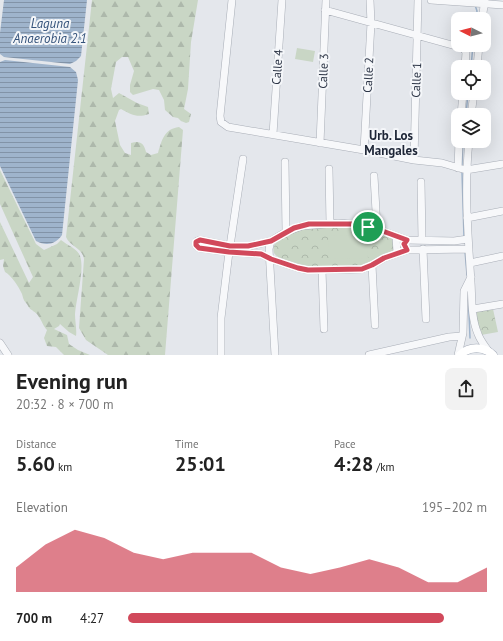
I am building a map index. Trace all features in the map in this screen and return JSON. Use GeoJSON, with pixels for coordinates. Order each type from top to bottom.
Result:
{"type":"FeatureCollection","features":[{"type":"Feature","properties":{"kind":"main road"},"geometry":{"type":"LineString","coordinates":[[459,355],[476,348],[483,349],[493,354]]}},
{"type":"Feature","properties":{"kind":"street"},"geometry":{"type":"LineString","coordinates":[[232,0],[220,116],[221,122],[228,127],[414,160],[442,163],[462,169],[503,164]]}},
{"type":"Feature","properties":{"kind":"street","name":"Calle 4"},"geometry":{"type":"LineString","coordinates":[[273,134],[282,0]]}},
{"type":"Feature","properties":{"kind":"street","name":"Calle 3"},"geometry":{"type":"LineString","coordinates":[[320,143],[326,0]]}},
{"type":"Feature","properties":{"kind":"street","name":"Calle 2"},"geometry":{"type":"LineString","coordinates":[[364,150],[371,23],[370,0]]}},
{"type":"Feature","properties":{"kind":"street","name":"Calle 1"},"geometry":{"type":"LineString","coordinates":[[414,160],[418,0]]}},
{"type":"Feature","properties":{"kind":"street"},"geometry":{"type":"LineString","coordinates":[[431,0],[484,1],[503,5]]}},
{"type":"Feature","properties":{"kind":"street"},"geometry":{"type":"LineString","coordinates":[[483,12],[484,1]]}},
{"type":"Feature","properties":{"kind":"street"},"geometry":{"type":"LineString","coordinates":[[325,10],[465,49],[465,60]]}},
{"type":"Feature","properties":{"kind":"street"},"geometry":{"type":"LineString","coordinates":[[460,148],[468,218],[466,244],[470,263],[475,323],[478,334],[493,354]]}},
{"type":"Feature","properties":{"kind":"street"},"geometry":{"type":"LineString","coordinates":[[462,169],[467,148]]}},
{"type":"Feature","properties":{"kind":"street"},"geometry":{"type":"LineString","coordinates":[[220,355],[221,318],[243,159]]}},
{"type":"Feature","properties":{"kind":"street"},"geometry":{"type":"LineString","coordinates":[[285,162],[286,232]]}},
{"type":"Feature","properties":{"kind":"street"},"geometry":{"type":"LineString","coordinates":[[329,169],[330,224]]}},
{"type":"Feature","properties":{"kind":"street"},"geometry":{"type":"LineString","coordinates":[[374,176],[377,229]]}},
{"type":"Feature","properties":{"kind":"street"},"geometry":{"type":"LineString","coordinates":[[421,182],[422,240]]}},
{"type":"Feature","properties":{"kind":"street"},"geometry":{"type":"LineString","coordinates":[[468,218],[503,211]]}},
{"type":"Feature","properties":{"kind":"street"},"geometry":{"type":"LineString","coordinates":[[230,249],[271,241],[286,232],[302,226],[330,224],[351,224],[377,229],[407,240],[466,244]]}},
{"type":"Feature","properties":{"kind":"street"},"geometry":{"type":"LineString","coordinates":[[396,237],[398,245],[397,252]]}},
{"type":"Feature","properties":{"kind":"street"},"geometry":{"type":"LineString","coordinates":[[407,240],[404,244],[407,250]]}},
{"type":"Feature","properties":{"kind":"street"},"geometry":{"type":"LineString","coordinates":[[271,241],[269,249],[271,259],[275,355]]}},
{"type":"Feature","properties":{"kind":"street"},"geometry":{"type":"LineString","coordinates":[[261,244],[261,254]]}},
{"type":"Feature","properties":{"kind":"street"},"geometry":{"type":"LineString","coordinates":[[230,249],[261,254],[298,268],[322,270],[358,269],[372,265],[397,252],[466,244]]}},
{"type":"Feature","properties":{"kind":"street"},"geometry":{"type":"LineString","coordinates":[[423,249],[426,319]]}},
{"type":"Feature","properties":{"kind":"street"},"geometry":{"type":"LineString","coordinates":[[470,263],[503,256]]}},
{"type":"Feature","properties":{"kind":"street"},"geometry":{"type":"LineString","coordinates":[[372,265],[375,325]]}},
{"type":"Feature","properties":{"kind":"street"},"geometry":{"type":"LineString","coordinates":[[322,270],[324,328]]}},
{"type":"Feature","properties":{"kind":"street"},"geometry":{"type":"LineString","coordinates":[[459,355],[462,336],[464,291],[471,277]]}},
{"type":"Feature","properties":{"kind":"street"},"geometry":{"type":"LineString","coordinates":[[473,309],[503,304]]}},
{"type":"Feature","properties":{"kind":"street"},"geometry":{"type":"LineString","coordinates":[[369,355],[449,337],[462,336]]}},
{"type":"Feature","properties":{"kind":"street"},"geometry":{"type":"LineString","coordinates":[[0,343],[8,355]]}},
{"type":"Feature","properties":{"kind":"green space"},"geometry":{"type":"Polygon","coordinates":[[[92,0],[198,0],[191,42],[188,89],[184,109],[191,114],[189,122],[186,123],[173,117],[165,110],[164,100],[159,90],[153,89],[133,95],[130,92],[130,85],[134,71],[128,57],[122,57],[116,62],[111,89],[113,98],[119,93],[148,107],[149,114],[141,116],[121,109],[119,110],[115,121],[120,145],[125,153],[131,155],[131,143],[139,142],[143,144],[146,152],[151,155],[158,153],[164,136],[170,130],[179,127],[183,130],[165,355],[108,355],[86,340],[79,328],[84,259],[81,252],[70,243],[66,237],[92,0]]]}},
{"type":"Feature","properties":{"kind":"green space"},"geometry":{"type":"Polygon","coordinates":[[[297,48],[315,51],[313,62],[295,59],[297,48]]]}},
{"type":"Feature","properties":{"kind":"green space"},"geometry":{"type":"Polygon","coordinates":[[[0,170],[36,244],[44,250],[57,244],[61,240],[75,249],[80,256],[80,284],[75,314],[76,336],[60,324],[54,329],[67,335],[69,344],[90,355],[64,355],[56,347],[47,346],[44,338],[47,330],[37,314],[30,309],[24,301],[21,291],[15,282],[5,272],[3,266],[4,259],[0,260],[0,222],[29,283],[33,277],[0,204],[0,170]]]}},
{"type":"Feature","properties":{"kind":"green space"},"geometry":{"type":"Polygon","coordinates":[[[337,226],[366,229],[380,233],[393,239],[394,250],[370,263],[340,269],[317,269],[296,265],[276,256],[274,253],[276,243],[291,233],[307,228],[337,226]]]}},
{"type":"Feature","properties":{"kind":"green space"},"geometry":{"type":"Polygon","coordinates":[[[367,235],[368,258],[329,259],[328,236],[367,235]]]}},
{"type":"Feature","properties":{"kind":"green space"},"geometry":{"type":"Polygon","coordinates":[[[493,309],[498,332],[481,335],[475,312],[493,309]]]}},
{"type":"Feature","properties":{"kind":"water","name":"Laguna Anaerobia 2.1"},"geometry":{"type":"Polygon","coordinates":[[[4,0],[87,0],[81,56],[70,64],[4,57],[0,54],[0,33],[4,0]]]}},
{"type":"Feature","properties":{"kind":"water"},"geometry":{"type":"Polygon","coordinates":[[[5,60],[70,67],[76,72],[78,80],[62,235],[50,244],[43,244],[36,241],[0,166],[0,62],[5,60]]]}},
{"type":"Feature","properties":{"kind":"waterway"},"geometry":{"type":"LineString","coordinates":[[475,5],[477,12]]}},
{"type":"Feature","properties":{"kind":"waterway"},"geometry":{"type":"LineString","coordinates":[[472,52],[472,60]]}},
{"type":"Feature","properties":{"kind":"waterway"},"geometry":{"type":"LineString","coordinates":[[467,100],[467,108]]}},
{"type":"Feature","properties":{"kind":"waterway"},"geometry":{"type":"LineString","coordinates":[[462,165],[463,148]]}},
{"type":"Feature","properties":{"kind":"waterway"},"geometry":{"type":"LineString","coordinates":[[462,172],[464,237]]}},
{"type":"Feature","properties":{"kind":"waterway"},"geometry":{"type":"LineString","coordinates":[[465,251],[467,275]]}},
{"type":"Feature","properties":{"kind":"waterway"},"geometry":{"type":"LineString","coordinates":[[468,291],[470,338]]}},
{"type":"Feature","properties":{"kind":"district","name":"Urb. Los Mangales"},"geometry":{"type":"Point","coordinates":[391,142]}},
{"type":"Feature","properties":{"kind":"route"},"geometry":{"type":"LineString","coordinates":[[309,224],[351,224],[368,227],[407,240],[404,244],[407,250],[397,252],[362,269],[308,270],[271,259],[261,254],[199,248],[196,245],[196,242],[200,240],[241,247],[261,244],[271,241],[294,228],[309,224]]}}]}
